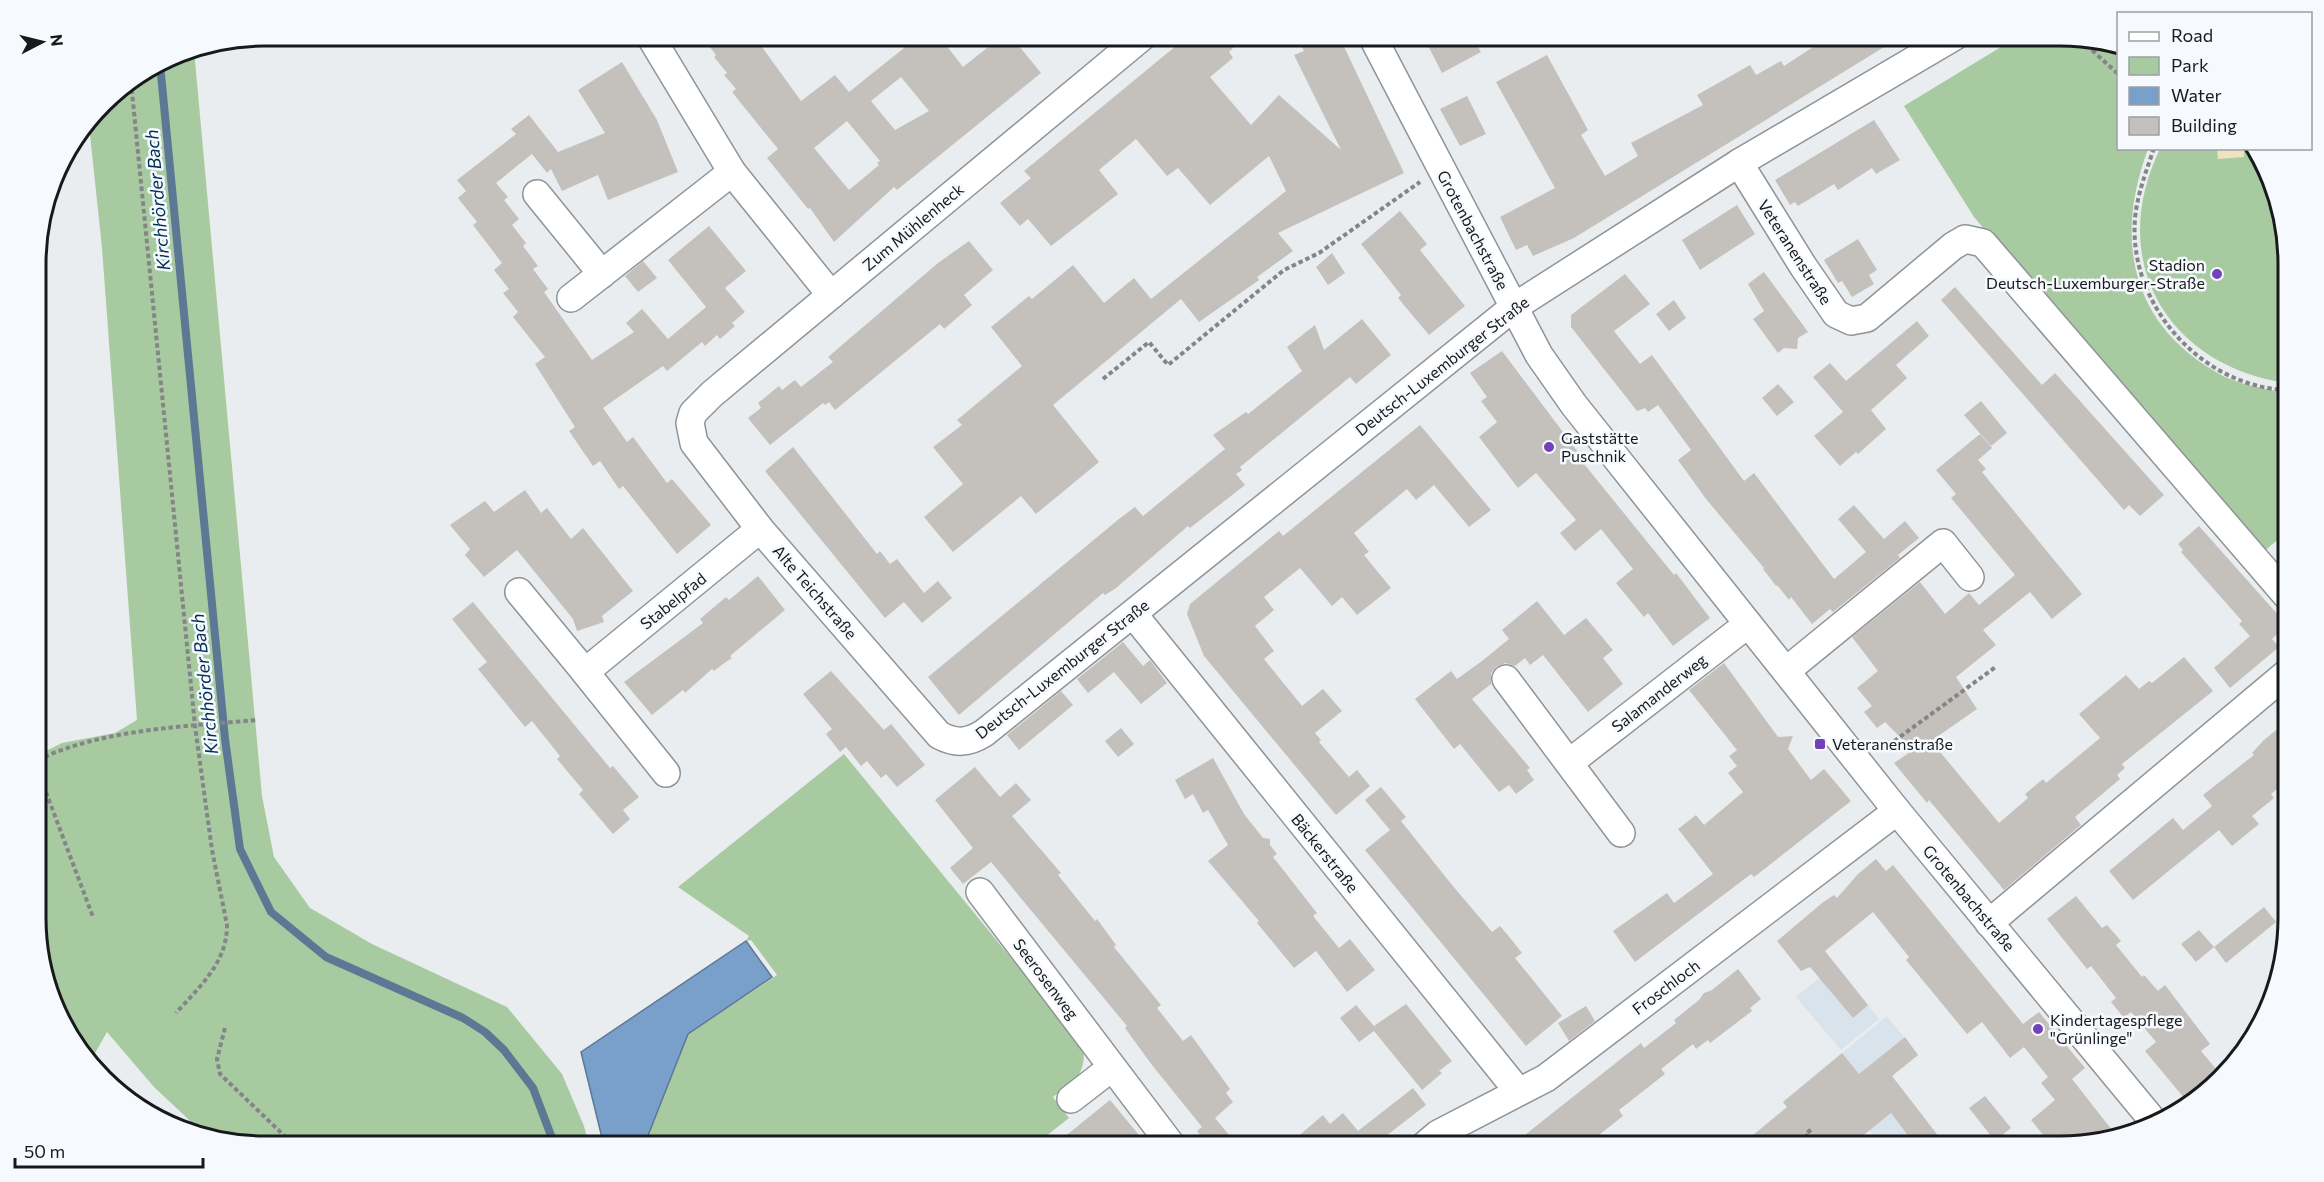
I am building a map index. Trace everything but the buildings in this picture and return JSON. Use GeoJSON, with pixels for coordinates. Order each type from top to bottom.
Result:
{"type":"FeatureCollection","features":[{"type":"Feature","properties":{"kind":"street"},"geometry":{"type":"LineString","coordinates":[[656,46],[732,172],[831,295]]}},
{"type":"Feature","properties":{"kind":"street","name":"Zum Mühlenheck"},"geometry":{"type":"LineString","coordinates":[[690,423],[698,406],[712,394],[1131,46]]}},
{"type":"Feature","properties":{"kind":"street","name":"Grotenbachstraße"},"geometry":{"type":"LineString","coordinates":[[1377,46],[1539,355],[1574,405],[1897,811],[2149,1116]]}},
{"type":"Feature","properties":{"kind":"street","name":"Deutsch-Luxemburger Straße"},"geometry":{"type":"LineString","coordinates":[[961,742],[974,739],[984,733],[1514,307],[1739,163],[1939,46]]}},
{"type":"Feature","properties":{"kind":"street","name":"Veteranenstraße"},"geometry":{"type":"LineString","coordinates":[[1739,163],[1836,314],[1851,321],[1867,318],[1953,246],[1965,239],[1983,243],[2278,586]]}},
{"type":"Feature","properties":{"kind":"street"},"geometry":{"type":"LineString","coordinates":[[571,298],[732,172]]}},
{"type":"Feature","properties":{"kind":"street"},"geometry":{"type":"LineString","coordinates":[[537,194],[602,274]]}},
{"type":"Feature","properties":{"kind":"street","name":"Alte Teichstraße"},"geometry":{"type":"LineString","coordinates":[[690,423],[694,443],[760,529],[939,735],[951,741],[961,742]]}},
{"type":"Feature","properties":{"kind":"street","name":"Stabelpfad"},"geometry":{"type":"LineString","coordinates":[[585,672],[760,529]]}},
{"type":"Feature","properties":{"kind":"street"},"geometry":{"type":"LineString","coordinates":[[1786,671],[1943,543],[1970,577]]}},
{"type":"Feature","properties":{"kind":"street"},"geometry":{"type":"LineString","coordinates":[[519,592],[666,773]]}},
{"type":"Feature","properties":{"kind":"street","name":"Bäckerstraße"},"geometry":{"type":"LineString","coordinates":[[1133,614],[1518,1091]]}},
{"type":"Feature","properties":{"kind":"street","name":"Salamanderweg"},"geometry":{"type":"LineString","coordinates":[[1569,763],[1748,624]]}},
{"type":"Feature","properties":{"kind":"street"},"geometry":{"type":"LineString","coordinates":[[1506,680],[1621,832]]}},
{"type":"Feature","properties":{"kind":"street"},"geometry":{"type":"LineString","coordinates":[[1989,923],[2278,681]]}},
{"type":"Feature","properties":{"kind":"street","name":"Froschloch"},"geometry":{"type":"LineString","coordinates":[[1436,1136],[1546,1078],[1897,811]]}},
{"type":"Feature","properties":{"kind":"street","name":"Seerosenweg"},"geometry":{"type":"LineString","coordinates":[[980,892],[1164,1136]]}},
{"type":"Feature","properties":{"kind":"street"},"geometry":{"type":"LineString","coordinates":[[1071,1099],[1111,1068]]}},
{"type":"Feature","properties":{"kind":"path"},"geometry":{"type":"LineString","coordinates":[[2092,49],[2117,74]]}},
{"type":"Feature","properties":{"kind":"path"},"geometry":{"type":"LineString","coordinates":[[132,92],[195,726],[227,937],[218,965],[176,1012]]}},
{"type":"Feature","properties":{"kind":"path"},"geometry":{"type":"LineString","coordinates":[[2153,150],[2139,193],[2134,221],[2137,258],[2163,320],[2180,341],[2199,358],[2228,375],[2257,386],[2278,389]]}},
{"type":"Feature","properties":{"kind":"path"},"geometry":{"type":"LineString","coordinates":[[1102,379],[1149,342],[1168,365],[1284,270],[1319,253],[1440,168]]}},
{"type":"Feature","properties":{"kind":"path"},"geometry":{"type":"LineString","coordinates":[[1861,765],[1997,666]]}},
{"type":"Feature","properties":{"kind":"path"},"geometry":{"type":"LineString","coordinates":[[46,757],[74,745],[195,726],[258,720]]}},
{"type":"Feature","properties":{"kind":"path"},"geometry":{"type":"LineString","coordinates":[[46,792],[93,917]]}},
{"type":"Feature","properties":{"kind":"path"},"geometry":{"type":"LineString","coordinates":[[225,1028],[217,1059],[220,1074],[285,1136]]}},
{"type":"Feature","properties":{"kind":"path"},"geometry":{"type":"LineString","coordinates":[[1806,1136],[1805,1134],[1811,1130]]}},
{"type":"Feature","properties":{"kind":"shaded area"},"geometry":{"type":"Polygon","coordinates":[[[1835,965],[1879,1019],[1841,1050],[1796,997],[1835,965]]]}},
{"type":"Feature","properties":{"kind":"shaded area"},"geometry":{"type":"Polygon","coordinates":[[[1887,1016],[1918,1055],[1874,1091],[1891,1113],[1909,1098],[1938,1136],[1874,1136],[1869,1130],[1850,1136],[1810,1136],[1783,1102],[1887,1016]]]}},
{"type":"Feature","properties":{"kind":"green space"},"geometry":{"type":"Polygon","coordinates":[[[2003,46],[2088,48],[2117,54],[2117,150],[2148,150],[2132,214],[2132,245],[2137,275],[2148,303],[2164,328],[2187,352],[2216,372],[2241,383],[2278,391],[2278,540],[2262,553],[1974,217],[1904,106],[2003,46]]]}},
{"type":"Feature","properties":{"kind":"green space"},"geometry":{"type":"Polygon","coordinates":[[[195,58],[262,796],[274,857],[310,908],[372,944],[507,1007],[562,1074],[586,1136],[264,1136],[236,1134],[193,1124],[154,1087],[107,1032],[95,1053],[76,1027],[58,988],[48,946],[46,751],[62,743],[115,733],[137,720],[102,248],[90,134],[110,110],[143,83],[195,58]]]}},
{"type":"Feature","properties":{"kind":"green space","name":"Stadion Deutsch-Luxemburger-Straße"},"geometry":{"type":"Polygon","coordinates":[[[2160,150],[2245,150],[2266,194],[2276,236],[2278,381],[2244,372],[2208,354],[2179,330],[2158,300],[2144,267],[2140,229],[2145,190],[2160,150]]]}},
{"type":"Feature","properties":{"kind":"green space"},"geometry":{"type":"Polygon","coordinates":[[[844,754],[1083,1046],[1081,1071],[1073,1081],[1053,1097],[1069,1118],[1046,1136],[648,1136],[688,1034],[777,975],[751,940],[746,941],[749,936],[678,887],[844,754]]]}},
{"type":"Feature","properties":{"kind":"sand"},"geometry":{"type":"Polygon","coordinates":[[[2217,150],[2244,150],[2244,157],[2218,159],[2217,150]]]}},
{"type":"Feature","properties":{"kind":"water"},"geometry":{"type":"Polygon","coordinates":[[[746,941],[772,977],[688,1034],[648,1136],[602,1136],[581,1052],[746,941]]]}},
{"type":"Feature","properties":{"kind":"waterway","name":"Kirchhörder Bach"},"geometry":{"type":"LineString","coordinates":[[161,73],[225,739],[240,849],[271,912],[326,957],[463,1018],[485,1032],[504,1050],[533,1088],[551,1136]]}},
{"type":"Feature","properties":{"kind":"place","name":"Stadion Deutsch-Luxemburger-Straße"},"geometry":{"type":"Point","coordinates":[2217,274]}},
{"type":"Feature","properties":{"kind":"place","name":"Gaststätte Puschnik"},"geometry":{"type":"Point","coordinates":[1549,447]}},
{"type":"Feature","properties":{"kind":"place","name":"Veteranenstraße"},"geometry":{"type":"Point","coordinates":[1820,744]}},
{"type":"Feature","properties":{"kind":"place","name":"Kindertagespflege \"Grünlinge\""},"geometry":{"type":"Point","coordinates":[2038,1029]}}]}
